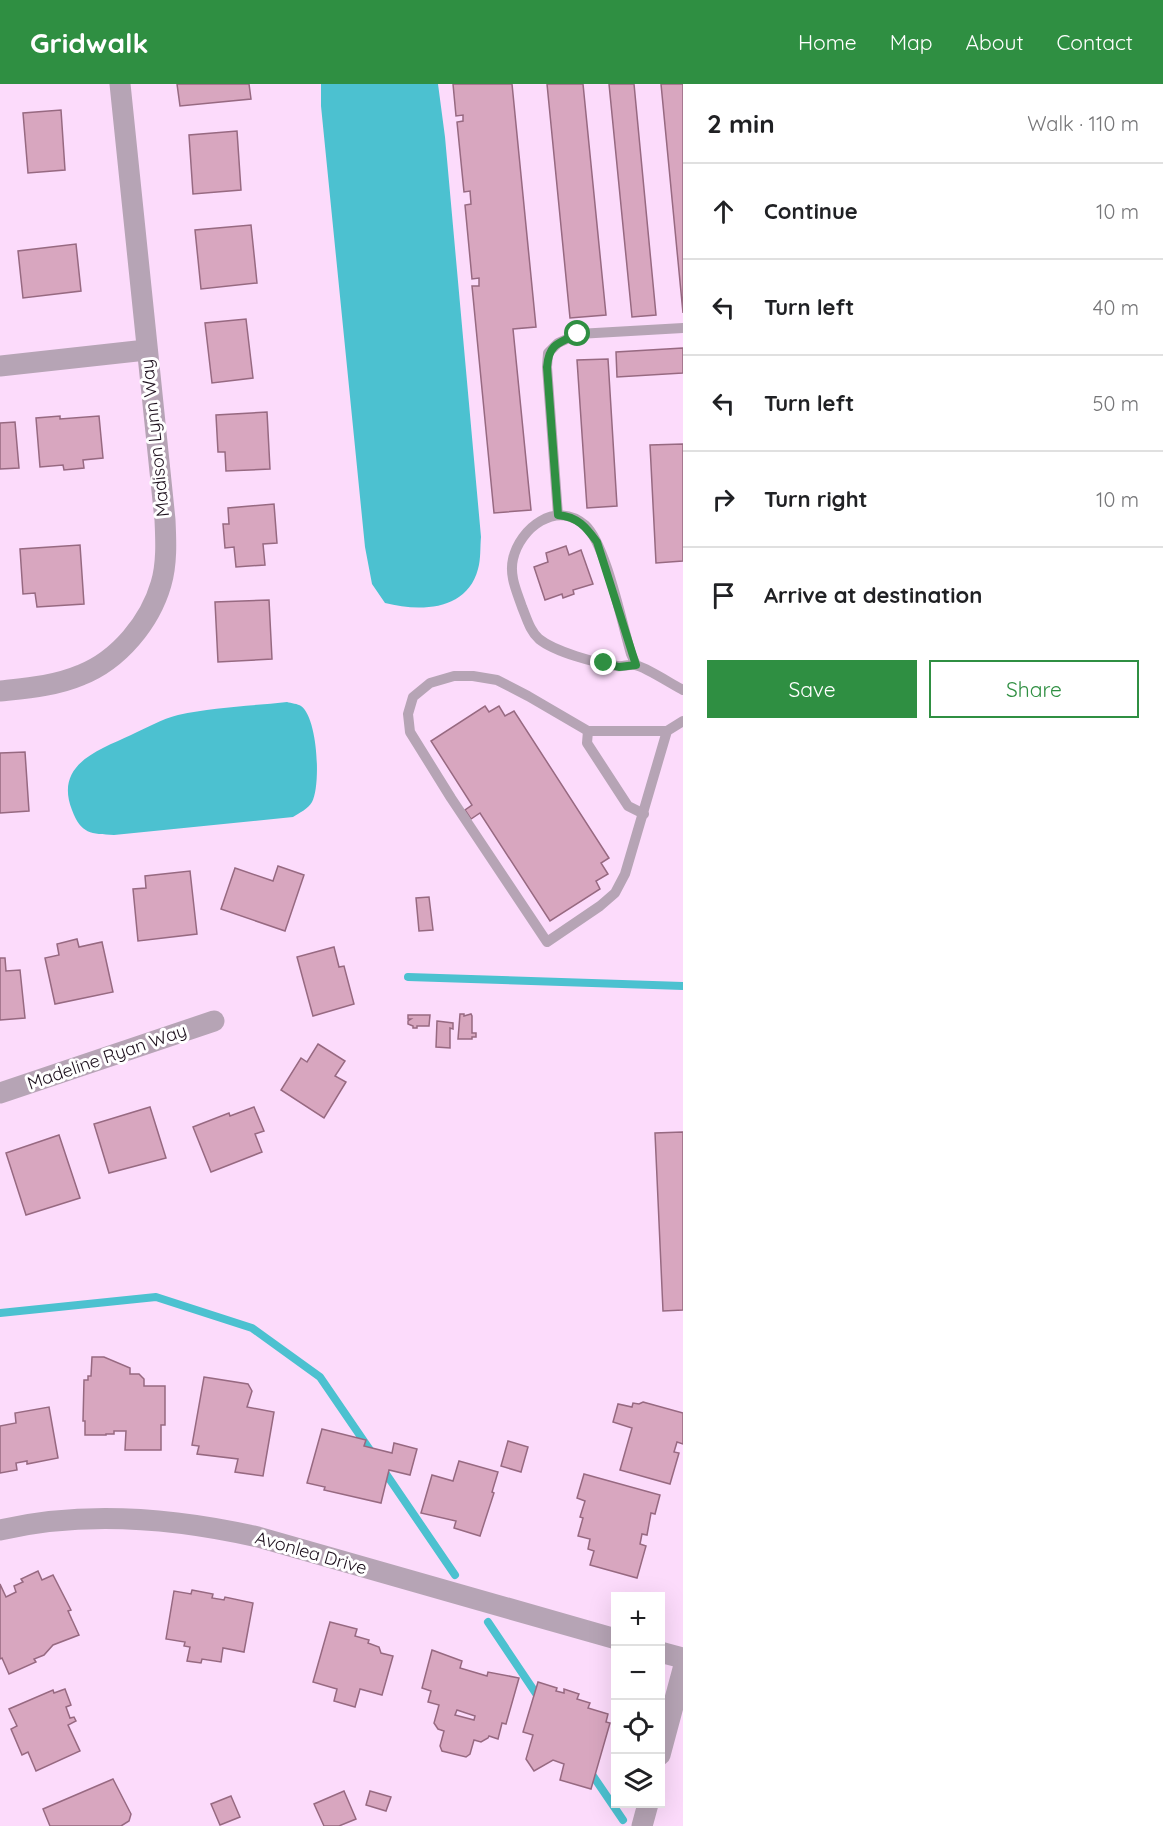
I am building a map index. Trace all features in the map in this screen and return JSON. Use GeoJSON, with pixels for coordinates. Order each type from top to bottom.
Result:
{"type":"FeatureCollection","features":[{"type":"Feature","properties":{"kind":"street","name":"Madison Lynn Way"},"geometry":{"type":"LineString","coordinates":[[0,691],[57,683],[83,675],[105,662],[124,646],[139,628],[152,608],[161,583],[165,559],[165,538],[120,84]]}},
{"type":"Feature","properties":{"kind":"street"},"geometry":{"type":"LineString","coordinates":[[0,366],[146,350]]}},
{"type":"Feature","properties":{"kind":"street","name":"Madeline Ryan Way"},"geometry":{"type":"LineString","coordinates":[[0,1093],[213,1021]]}},
{"type":"Feature","properties":{"kind":"street","name":"Avonlea Drive"},"geometry":{"type":"LineString","coordinates":[[0,1530],[74,1519],[121,1518],[213,1527],[258,1537],[611,1638]]}},
{"type":"Feature","properties":{"kind":"street"},"geometry":{"type":"LineString","coordinates":[[665,1653],[683,1658]]}},
{"type":"Feature","properties":{"kind":"street"},"geometry":{"type":"LineString","coordinates":[[660,1754],[683,1669]]}},
{"type":"Feature","properties":{"kind":"street"},"geometry":{"type":"LineString","coordinates":[[642,1826],[647,1808]]}},
{"type":"Feature","properties":{"kind":"lane"},"geometry":{"type":"LineString","coordinates":[[558,515],[547,367],[548,353],[558,343],[578,334],[683,328]]}},
{"type":"Feature","properties":{"kind":"lane"},"geometry":{"type":"LineString","coordinates":[[636,665],[597,542],[585,526],[571,516],[558,515],[541,519],[530,528],[520,542],[513,559],[512,575],[515,590],[530,629],[539,639],[554,648],[619,667],[636,665],[683,690]]}},
{"type":"Feature","properties":{"kind":"lane"},"geometry":{"type":"LineString","coordinates":[[667,731],[626,874],[615,893],[600,906],[547,942],[410,732],[408,714],[413,697],[430,683],[454,676],[473,676],[496,680],[588,731],[667,731],[683,722]]}},
{"type":"Feature","properties":{"kind":"lane"},"geometry":{"type":"LineString","coordinates":[[588,731],[587,743],[628,806],[644,814]]}},
{"type":"Feature","properties":{"kind":"water"},"geometry":{"type":"Polygon","coordinates":[[[321,84],[438,84],[445,137],[481,537],[479,565],[472,583],[453,601],[440,605],[413,607],[385,603],[372,584],[365,547],[321,106],[321,84]]]}},
{"type":"Feature","properties":{"kind":"water"},"geometry":{"type":"Polygon","coordinates":[[[287,702],[301,706],[307,713],[314,737],[317,768],[315,794],[312,802],[293,817],[114,835],[88,831],[75,818],[68,794],[69,781],[74,770],[94,753],[178,715],[218,708],[287,702]]]}},
{"type":"Feature","properties":{"kind":"building"},"geometry":{"type":"Polygon","coordinates":[[[177,84],[249,84],[251,99],[180,106],[177,84]]]}},
{"type":"Feature","properties":{"kind":"building"},"geometry":{"type":"Polygon","coordinates":[[[453,84],[512,84],[536,327],[513,329],[531,510],[494,513],[472,286],[479,286],[479,278],[472,279],[465,205],[471,204],[470,191],[464,192],[457,122],[463,121],[463,115],[456,116],[453,84]]]}},
{"type":"Feature","properties":{"kind":"building"},"geometry":{"type":"Polygon","coordinates":[[[547,84],[583,84],[606,315],[570,318],[547,84]]]}},
{"type":"Feature","properties":{"kind":"building"},"geometry":{"type":"Polygon","coordinates":[[[609,84],[634,84],[656,315],[632,317],[609,84]]]}},
{"type":"Feature","properties":{"kind":"building"},"geometry":{"type":"Polygon","coordinates":[[[661,84],[683,84],[683,313],[661,84]]]}},
{"type":"Feature","properties":{"kind":"building"},"geometry":{"type":"Polygon","coordinates":[[[61,110],[65,170],[28,173],[23,113],[61,110]]]}},
{"type":"Feature","properties":{"kind":"building"},"geometry":{"type":"Polygon","coordinates":[[[237,131],[241,190],[193,194],[189,135],[237,131]]]}},
{"type":"Feature","properties":{"kind":"building"},"geometry":{"type":"Polygon","coordinates":[[[251,225],[257,283],[201,289],[195,230],[251,225]]]}},
{"type":"Feature","properties":{"kind":"building"},"geometry":{"type":"Polygon","coordinates":[[[76,244],[81,291],[23,298],[18,251],[76,244]]]}},
{"type":"Feature","properties":{"kind":"building"},"geometry":{"type":"Polygon","coordinates":[[[246,319],[253,378],[212,383],[205,323],[246,319]]]}},
{"type":"Feature","properties":{"kind":"building"},"geometry":{"type":"Polygon","coordinates":[[[683,348],[683,373],[617,377],[616,352],[683,348]]]}},
{"type":"Feature","properties":{"kind":"building"},"geometry":{"type":"Polygon","coordinates":[[[608,359],[617,506],[587,508],[577,360],[608,359]]]}},
{"type":"Feature","properties":{"kind":"building"},"geometry":{"type":"Polygon","coordinates":[[[267,412],[270,469],[226,471],[225,452],[218,452],[216,415],[267,412]]]}},
{"type":"Feature","properties":{"kind":"building"},"geometry":{"type":"Polygon","coordinates":[[[60,416],[60,419],[99,416],[103,458],[83,460],[84,468],[64,470],[63,465],[40,467],[36,418],[60,416]]]}},
{"type":"Feature","properties":{"kind":"building"},"geometry":{"type":"Polygon","coordinates":[[[15,422],[19,468],[0,469],[0,423],[15,422]]]}},
{"type":"Feature","properties":{"kind":"building"},"geometry":{"type":"Polygon","coordinates":[[[683,444],[683,561],[656,563],[650,445],[683,444]]]}},
{"type":"Feature","properties":{"kind":"building"},"geometry":{"type":"Polygon","coordinates":[[[274,504],[277,543],[263,544],[265,565],[236,567],[234,547],[225,548],[223,524],[229,524],[228,508],[274,504]]]}},
{"type":"Feature","properties":{"kind":"building"},"geometry":{"type":"Polygon","coordinates":[[[80,545],[84,604],[37,607],[35,593],[23,594],[20,549],[80,545]]]}},
{"type":"Feature","properties":{"kind":"building"},"geometry":{"type":"Polygon","coordinates":[[[566,546],[569,555],[581,550],[593,584],[573,590],[574,594],[563,598],[562,594],[545,600],[534,567],[548,562],[546,553],[566,546]]]}},
{"type":"Feature","properties":{"kind":"building"},"geometry":{"type":"Polygon","coordinates":[[[269,600],[272,659],[218,662],[215,602],[269,600]]]}},
{"type":"Feature","properties":{"kind":"building"},"geometry":{"type":"Polygon","coordinates":[[[485,706],[489,712],[499,706],[505,716],[514,711],[609,858],[601,863],[608,874],[596,881],[600,889],[550,921],[480,813],[471,819],[465,810],[472,805],[431,741],[485,706]]]}},
{"type":"Feature","properties":{"kind":"building"},"geometry":{"type":"Polygon","coordinates":[[[25,752],[29,811],[0,813],[0,753],[25,752]]]}},
{"type":"Feature","properties":{"kind":"building"},"geometry":{"type":"Polygon","coordinates":[[[278,866],[304,875],[285,931],[221,909],[235,868],[273,881],[278,866]]]}},
{"type":"Feature","properties":{"kind":"building"},"geometry":{"type":"Polygon","coordinates":[[[190,871],[197,934],[138,941],[133,889],[146,888],[145,876],[190,871]]]}},
{"type":"Feature","properties":{"kind":"building"},"geometry":{"type":"Polygon","coordinates":[[[429,897],[433,930],[419,931],[416,898],[429,897]]]}},
{"type":"Feature","properties":{"kind":"building"},"geometry":{"type":"Polygon","coordinates":[[[77,939],[79,947],[102,942],[113,992],[55,1004],[45,958],[59,955],[57,944],[77,939]]]}},
{"type":"Feature","properties":{"kind":"building"},"geometry":{"type":"Polygon","coordinates":[[[334,947],[339,967],[344,966],[354,1004],[313,1016],[297,957],[334,947]]]}},
{"type":"Feature","properties":{"kind":"building"},"geometry":{"type":"Polygon","coordinates":[[[0,958],[5,958],[6,971],[20,970],[25,1018],[0,1020],[0,958]]]}},
{"type":"Feature","properties":{"kind":"building"},"geometry":{"type":"Polygon","coordinates":[[[460,1014],[464,1016],[471,1014],[472,1033],[476,1033],[476,1037],[458,1039],[460,1014]]]}},
{"type":"Feature","properties":{"kind":"building"},"geometry":{"type":"Polygon","coordinates":[[[408,1015],[430,1015],[429,1026],[413,1028],[408,1024],[411,1019],[408,1019],[408,1015]]]}},
{"type":"Feature","properties":{"kind":"building"},"geometry":{"type":"Polygon","coordinates":[[[437,1021],[453,1023],[453,1029],[450,1028],[450,1048],[436,1047],[437,1021]]]}},
{"type":"Feature","properties":{"kind":"building"},"geometry":{"type":"Polygon","coordinates":[[[318,1044],[345,1061],[335,1076],[346,1082],[324,1118],[281,1090],[301,1058],[307,1062],[318,1044]]]}},
{"type":"Feature","properties":{"kind":"building"},"geometry":{"type":"Polygon","coordinates":[[[150,1107],[166,1158],[109,1173],[94,1124],[150,1107]]]}},
{"type":"Feature","properties":{"kind":"building"},"geometry":{"type":"Polygon","coordinates":[[[254,1107],[264,1131],[255,1134],[262,1152],[211,1172],[193,1127],[229,1113],[230,1116],[254,1107]]]}},
{"type":"Feature","properties":{"kind":"building"},"geometry":{"type":"Polygon","coordinates":[[[683,1132],[683,1310],[663,1311],[655,1133],[683,1132]]]}},
{"type":"Feature","properties":{"kind":"building"},"geometry":{"type":"Polygon","coordinates":[[[59,1135],[80,1198],[26,1215],[6,1153],[59,1135]]]}},
{"type":"Feature","properties":{"kind":"building"},"geometry":{"type":"Polygon","coordinates":[[[92,1357],[104,1357],[130,1368],[130,1374],[139,1374],[144,1379],[144,1386],[165,1386],[165,1425],[161,1425],[161,1450],[125,1450],[126,1431],[114,1431],[114,1434],[106,1435],[85,1435],[84,1380],[88,1380],[88,1376],[91,1376],[92,1357]]]}},
{"type":"Feature","properties":{"kind":"building"},"geometry":{"type":"Polygon","coordinates":[[[204,1377],[248,1384],[252,1391],[247,1407],[274,1412],[263,1476],[235,1472],[238,1459],[197,1454],[199,1446],[192,1445],[204,1377]]]}},
{"type":"Feature","properties":{"kind":"building"},"geometry":{"type":"Polygon","coordinates":[[[643,1402],[683,1413],[683,1444],[677,1442],[674,1452],[679,1453],[670,1484],[620,1470],[632,1428],[613,1422],[618,1404],[632,1407],[633,1403],[643,1402]]]}},
{"type":"Feature","properties":{"kind":"building"},"geometry":{"type":"Polygon","coordinates":[[[49,1407],[58,1458],[27,1464],[27,1461],[16,1463],[17,1470],[0,1473],[0,1426],[16,1423],[15,1413],[49,1407]]]}},
{"type":"Feature","properties":{"kind":"building"},"geometry":{"type":"Polygon","coordinates":[[[322,1429],[366,1440],[364,1446],[392,1453],[394,1443],[417,1449],[410,1475],[389,1470],[381,1503],[324,1490],[325,1487],[307,1483],[322,1429]]]}},
{"type":"Feature","properties":{"kind":"building"},"geometry":{"type":"Polygon","coordinates":[[[508,1441],[528,1447],[521,1472],[501,1466],[508,1441]]]}},
{"type":"Feature","properties":{"kind":"building"},"geometry":{"type":"Polygon","coordinates":[[[459,1461],[498,1472],[492,1492],[494,1493],[480,1536],[454,1528],[456,1521],[421,1513],[432,1475],[453,1481],[459,1461]]]}},
{"type":"Feature","properties":{"kind":"building"},"geometry":{"type":"Polygon","coordinates":[[[584,1474],[660,1495],[655,1514],[651,1513],[647,1535],[642,1534],[640,1544],[646,1546],[637,1578],[590,1565],[594,1551],[588,1549],[590,1539],[578,1536],[585,1501],[577,1498],[584,1474]]]}},
{"type":"Feature","properties":{"kind":"building"},"geometry":{"type":"Polygon","coordinates":[[[38,1571],[42,1580],[53,1575],[71,1610],[68,1611],[79,1635],[53,1645],[44,1655],[34,1659],[36,1662],[9,1674],[2,1658],[0,1659],[0,1584],[6,1597],[16,1592],[14,1586],[23,1582],[21,1579],[38,1571]]]}},
{"type":"Feature","properties":{"kind":"building"},"geometry":{"type":"Polygon","coordinates":[[[192,1590],[213,1594],[212,1598],[224,1600],[225,1597],[253,1603],[244,1652],[223,1648],[221,1662],[202,1659],[201,1663],[187,1661],[190,1647],[184,1646],[185,1642],[166,1639],[174,1591],[191,1594],[192,1590]]]}},
{"type":"Feature","properties":{"kind":"building"},"geometry":{"type":"Polygon","coordinates":[[[330,1622],[357,1629],[355,1636],[369,1640],[368,1643],[379,1647],[381,1653],[393,1656],[382,1695],[360,1689],[355,1707],[334,1701],[337,1689],[313,1682],[330,1622]]]}},
{"type":"Feature","properties":{"kind":"building"},"geometry":{"type":"Polygon","coordinates":[[[432,1650],[462,1661],[460,1668],[487,1676],[488,1672],[519,1678],[506,1724],[502,1723],[498,1739],[489,1736],[481,1742],[474,1740],[470,1754],[466,1757],[442,1751],[440,1746],[444,1731],[438,1729],[434,1723],[439,1705],[428,1702],[431,1691],[422,1688],[432,1650]],[[457,1710],[455,1715],[474,1720],[475,1716],[457,1710]]]}},
{"type":"Feature","properties":{"kind":"building"},"geometry":{"type":"Polygon","coordinates":[[[538,1682],[557,1688],[556,1691],[564,1693],[564,1689],[579,1694],[577,1699],[590,1703],[588,1708],[608,1714],[606,1722],[610,1723],[591,1789],[560,1780],[564,1764],[553,1760],[534,1771],[526,1759],[533,1735],[523,1732],[538,1682]]]}},
{"type":"Feature","properties":{"kind":"building"},"geometry":{"type":"Polygon","coordinates":[[[65,1689],[71,1705],[66,1707],[70,1718],[74,1717],[76,1721],[68,1725],[80,1751],[36,1771],[28,1752],[22,1755],[11,1729],[17,1726],[9,1709],[53,1690],[54,1693],[65,1689]]]}},
{"type":"Feature","properties":{"kind":"building"},"geometry":{"type":"Polygon","coordinates":[[[113,1779],[131,1814],[129,1821],[121,1826],[50,1826],[43,1809],[113,1779]]]}},
{"type":"Feature","properties":{"kind":"building"},"geometry":{"type":"Polygon","coordinates":[[[344,1791],[356,1819],[339,1826],[324,1826],[314,1804],[344,1791]]]}},
{"type":"Feature","properties":{"kind":"building"},"geometry":{"type":"Polygon","coordinates":[[[370,1791],[391,1797],[386,1811],[366,1805],[370,1791]]]}},
{"type":"Feature","properties":{"kind":"building"},"geometry":{"type":"Polygon","coordinates":[[[231,1796],[240,1817],[220,1825],[211,1804],[231,1796]]]}},
{"type":"Feature","properties":{"kind":"waterway"},"geometry":{"type":"LineString","coordinates":[[408,977],[683,986]]}},
{"type":"Feature","properties":{"kind":"waterway"},"geometry":{"type":"LineString","coordinates":[[0,1313],[156,1297],[252,1328],[320,1377],[372,1453]]}},
{"type":"Feature","properties":{"kind":"waterway"},"geometry":{"type":"LineString","coordinates":[[382,1468],[455,1575]]}},
{"type":"Feature","properties":{"kind":"waterway"},"geometry":{"type":"LineString","coordinates":[[488,1622],[539,1698]]}},
{"type":"Feature","properties":{"kind":"waterway"},"geometry":{"type":"LineString","coordinates":[[589,1770],[623,1820]]}},
{"type":"Feature","properties":{"kind":"route"},"geometry":{"type":"LineString","coordinates":[[578,334],[558,343],[548,353],[547,367],[558,515],[571,516],[585,526],[597,542],[636,665],[619,667],[604,663]]}}]}
